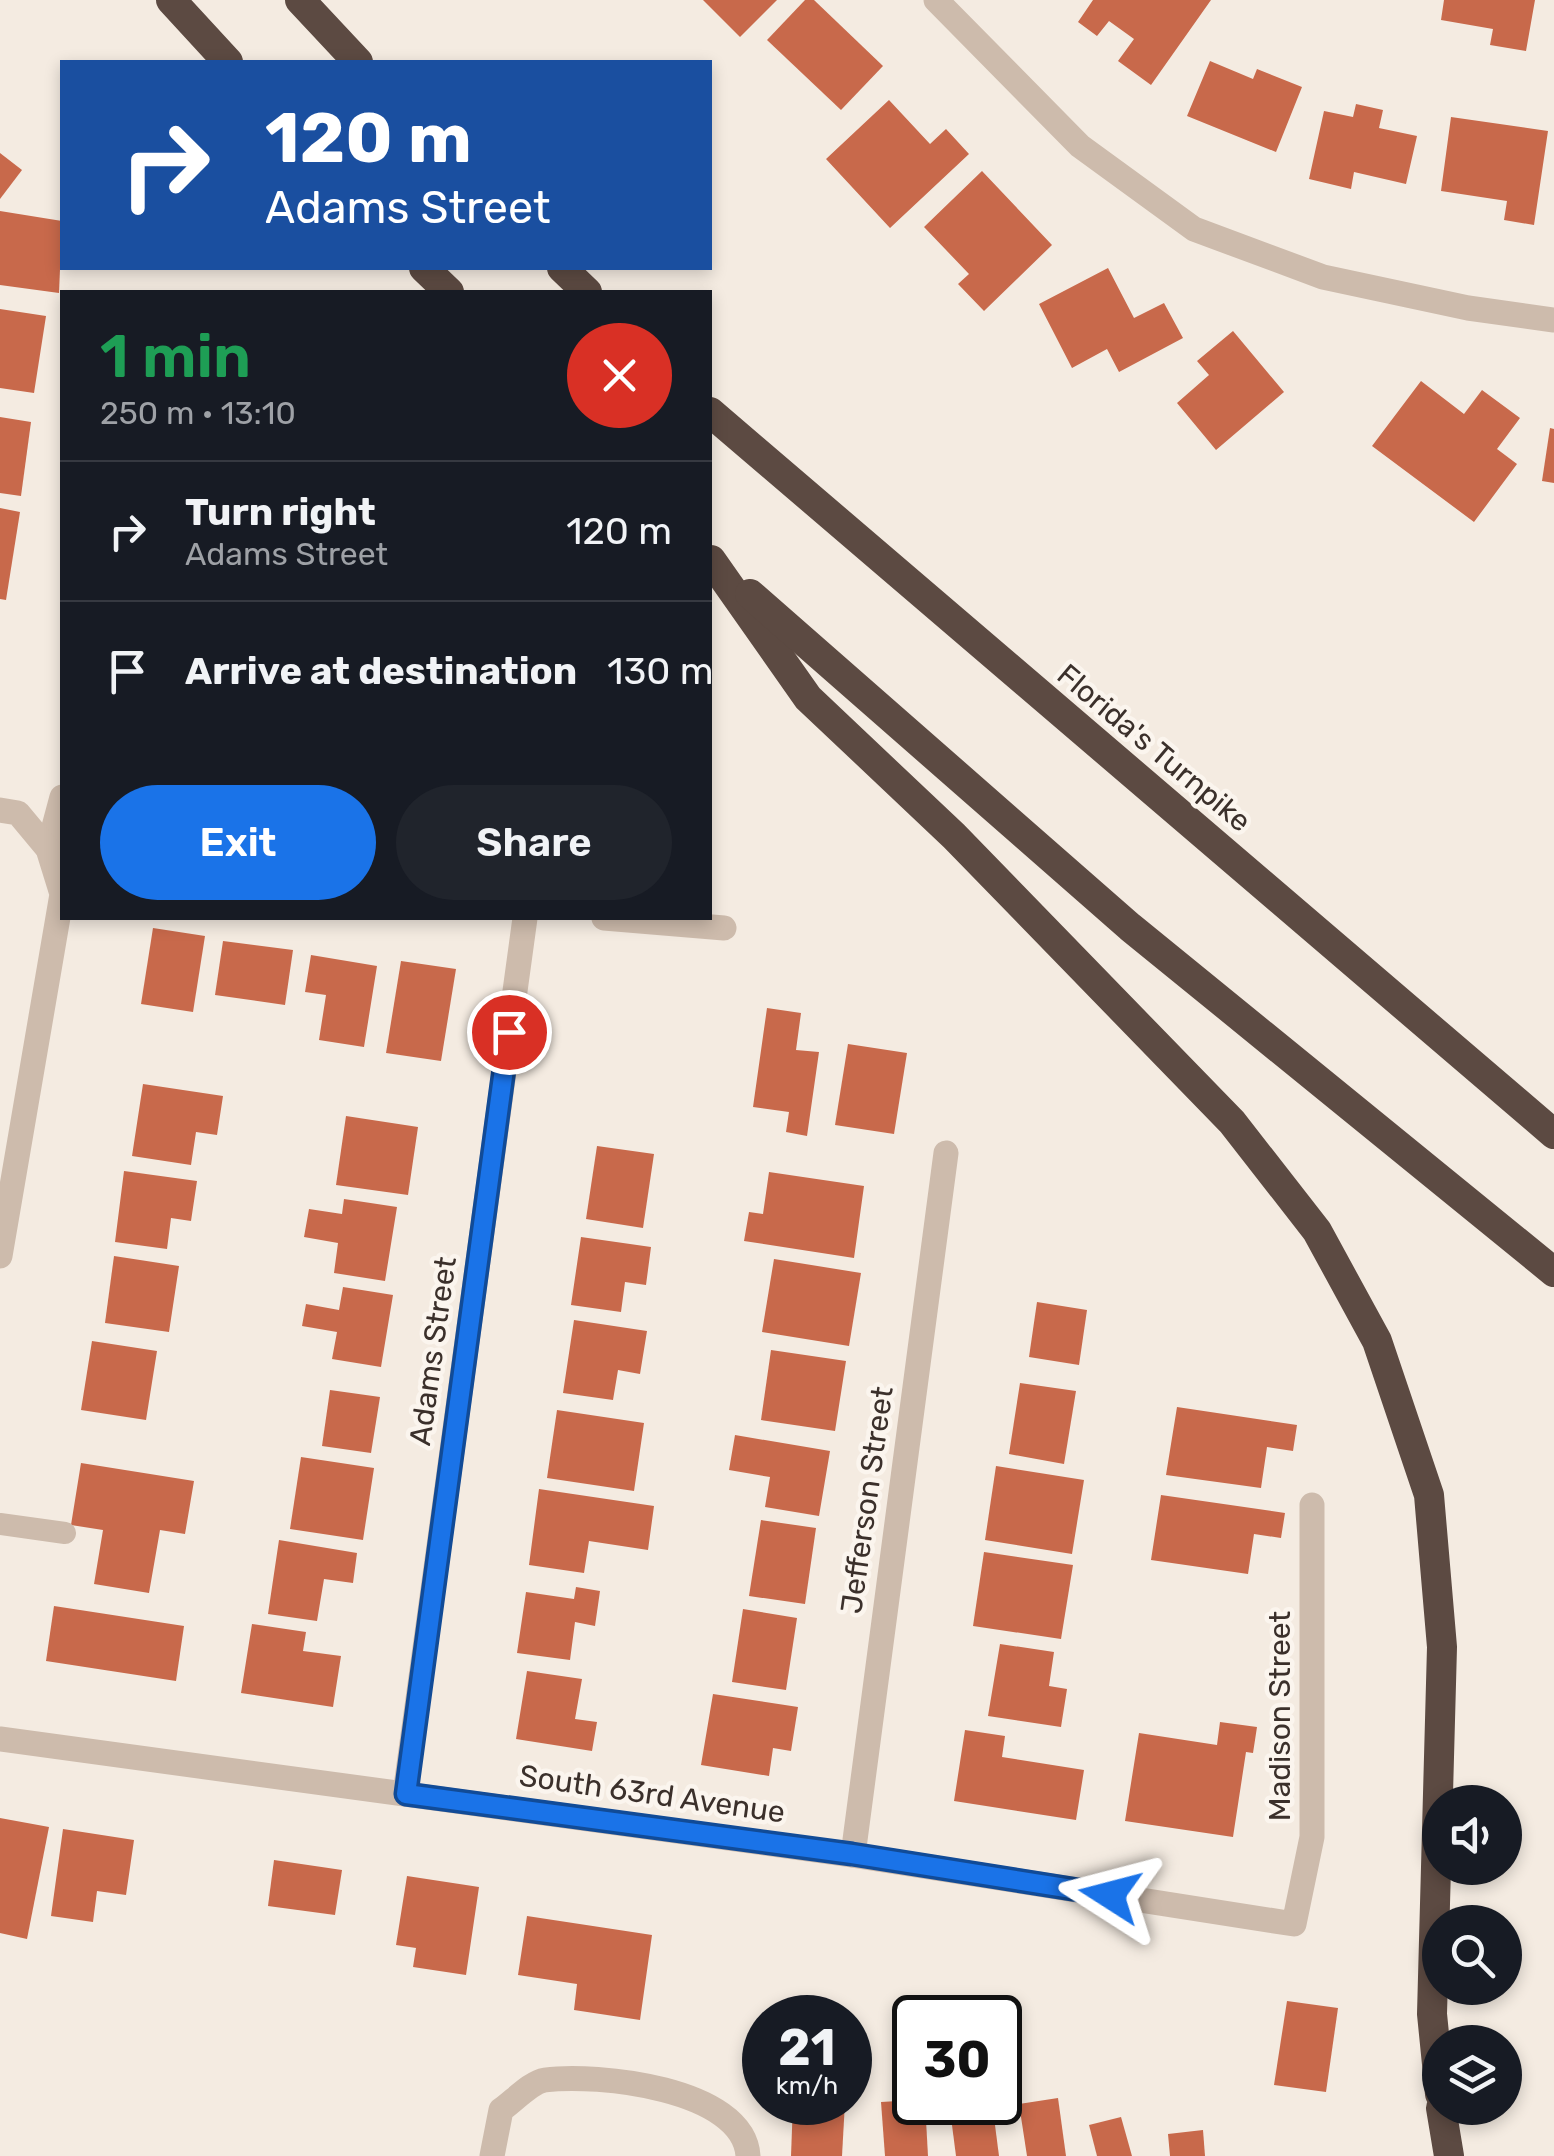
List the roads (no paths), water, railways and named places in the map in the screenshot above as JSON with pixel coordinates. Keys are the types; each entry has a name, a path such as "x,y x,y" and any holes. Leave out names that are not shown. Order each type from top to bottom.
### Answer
{"highway":[{"path":"171,0 226,60"},
{"path":"300,0 356,60"},
{"path":"426,270 447,290"},
{"path":"564,270 585,290"},
{"name":"Florida's Turnpike","path":"712,414 1554,1134"},
{"path":"712,562 1130,927 1554,1272"},
{"path":"712,563 808,698 954,836 1232,1122 1317,1231 1377,1341 1429,1495 1442,1647 1433,2025"},
{"path":"1444,2125 1449,2156"}],"street":[{"path":"936,0 1080,146 1194,229 1324,277 1468,308 1554,320"},
{"path":"0,810 18,813 55,848"},
{"path":"60,812 55,848 60,881"},
{"path":"0,1256 60,906"},
{"name":"Adams Street","path":"406,1794 525,920"},
{"path":"628,920 724,928"},
{"name":"Jefferson Street","path":"852,1854 946,1153"},
{"name":"Madison Street","path":"1294,1924 1312,1837 1312,1505"},
{"name":"South 63rd Avenue","path":"0,1739 852,1854 1294,1924"},
{"path":"492,2156 500,2110 542,2080 650,2085 702,2101 731,2124 747,2146 748,2156"}],"lane":[{"path":"0,1524 65,1533"}]}
